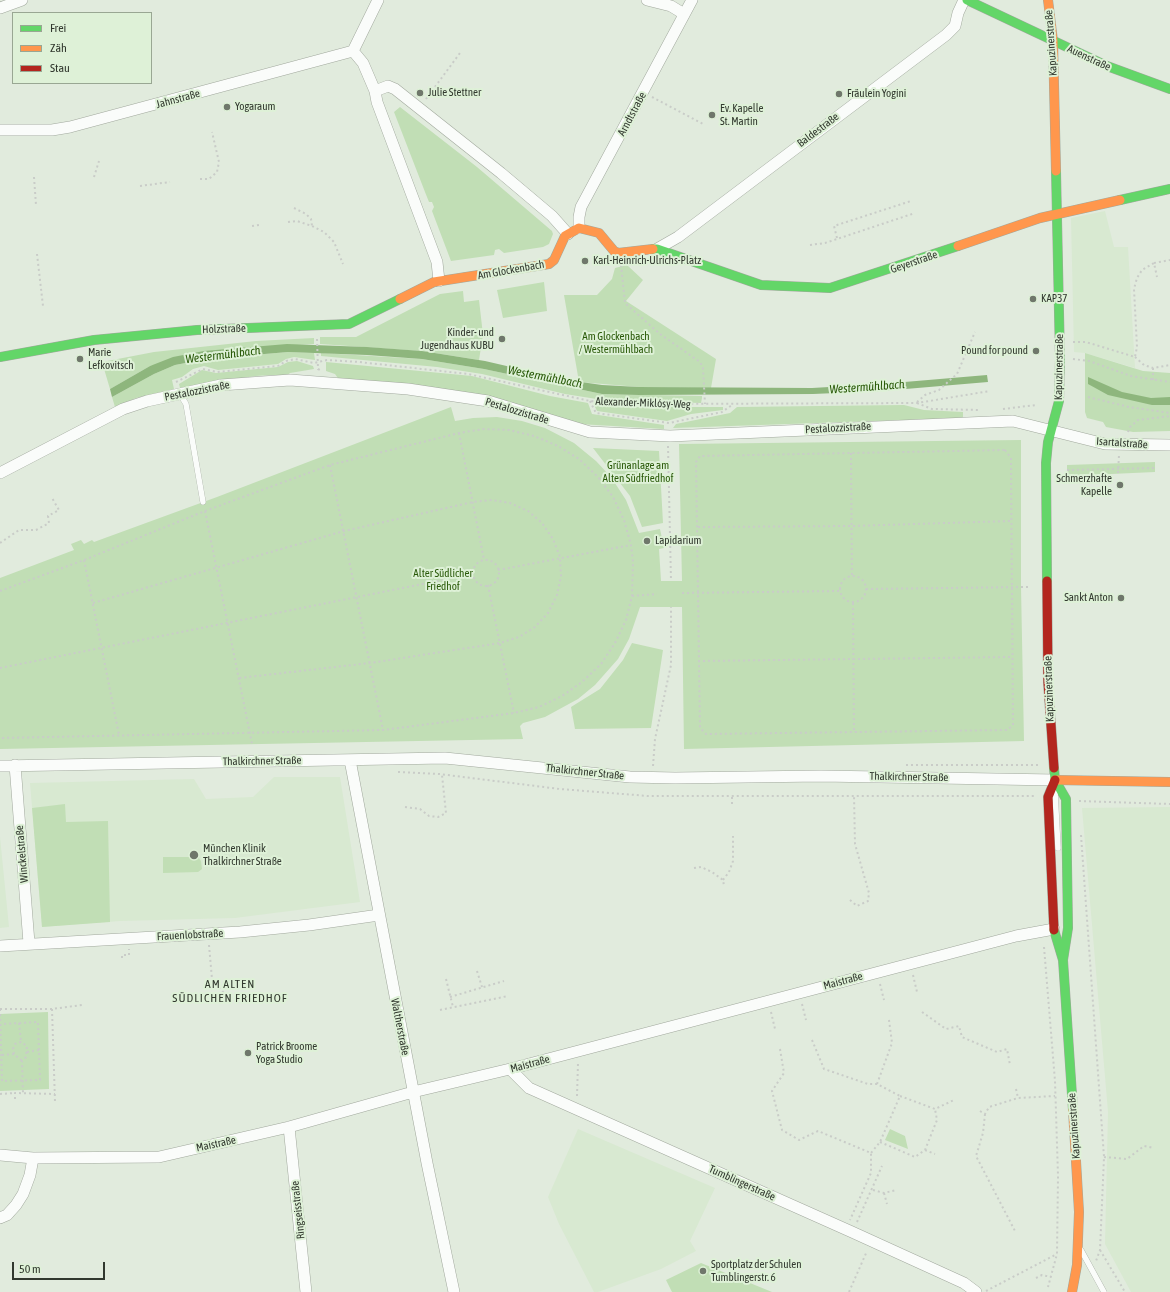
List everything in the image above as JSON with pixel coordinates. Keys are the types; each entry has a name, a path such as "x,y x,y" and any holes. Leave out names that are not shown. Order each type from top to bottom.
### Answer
{"main road":[{"name":"Auenstraße","path":"967,0 990,5 1053,41 1117,70 1170,89"},
{"name":"Kapuzinerstraße","path":"1048,0 1053,41 1060,342 1059,402 1046,455 1048,682 1055,780 1066,799 1068,928 1063,960"},
{"name":"Geyerstraße","path":"657,249 761,285 830,288 890,270 1040,218 1170,189"},
{"path":"568,234 579,228 588,229 599,233 614,251 620,253 657,249"},
{"name":"Am Glockenbach","path":"439,280 547,264 554,260 560,244 568,234"},
{"name":"Holzstraße","path":"0,357 94,340 175,332 350,324 423,286 439,280"},
{"name":"Kapuzinerstraße","path":"1055,780 1048,797 1058,929 1063,960 1080,1212 1078,1245 1072,1292"},
{"name":"Thalkirchner Straße","path":"1055,780 1170,782"}],"street":[{"path":"0,8 22,0"},
{"path":"378,0 353,51 363,63 375,91 377,102 437,262 439,280"},
{"path":"647,0 670,6 684,14"},
{"name":"Arndtstraße","path":"579,228 581,207 644,93 692,0"},
{"name":"Baldestraße","path":"657,249 678,237 946,35 955,26 958,13 964,0"},
{"name":"Jahnstraße","path":"0,130 52,130 70,127 353,51"},
{"path":"375,91 391,87 527,195 552,216 568,234"},
{"name":"Pestalozzistraße","path":"0,473 123,409 221,385 290,380 408,389 488,401 590,432 670,436 993,421 1024,422 1052,430"},
{"name":"Isartalstraße","path":"1052,430 1098,442 1122,445 1170,444"},
{"name":"Thalkirchner Straße","path":"0,766 445,758 652,778 689,779 821,776 1055,780"},
{"name":"Waltherstraße","path":"350,760 413,1092 454,1292"},
{"name":"Winckelstraße","path":"15,765 30,943"},
{"name":"Frauenlobstraße","path":"0,946 30,943 240,932 309,925 379,915"},
{"name":"Maistraße","path":"0,1155 33,1158 159,1157 289,1127 413,1092 510,1069 1016,936 1043,930 1058,929"},
{"name":"Tumblingerstraße","path":"510,1069 529,1088 872,1241 964,1283 976,1292"},
{"name":"Ringseisstraße","path":"289,1127 306,1292"},
{"path":"0,1218 7,1215 23,1194 30,1175 33,1158"}],"lane":[{"path":"180,394 186,404 203,502"},
{"path":"1055,780 1058,856"},
{"path":"1078,1245 1104,1292"}],"path":[{"path":"419,108 460,53"},
{"path":"644,93 706,125"},
{"path":"200,180 209,179 217,172 219,162 212,132"},
{"path":"94,177 99,161"},
{"path":"34,177 36,205"},
{"path":"140,186 170,182"},
{"path":"837,238 834,226 911,202"},
{"path":"294,208 306,214 310,219 312,226"},
{"path":"810,245 825,244 837,238 915,213"},
{"path":"288,222 297,221 324,232 334,242 343,264"},
{"path":"252,226 259,225"},
{"path":"620,253 625,304 660,334 700,362 703,368 705,404"},
{"path":"37,254 43,306"},
{"path":"1135,357 1138,347 1134,290 1137,278 1142,270 1154,263 1170,260"},
{"path":"1154,263 1157,277"},
{"path":"975,332 956,374 939,390 925,395 916,403 932,409 983,410"},
{"path":"317,342 318,362"},
{"path":"1060,342 1086,342 1135,357 1144,365 1153,368 1170,365"},
{"name":"Alexander-Miklósy-Weg","path":"180,394 175,382 203,369 217,372 278,366 286,361 295,359 314,363 327,360 359,362 468,374 590,401 648,404 733,405 916,403 990,391"},
{"path":"1060,359 1084,360 1131,376 1153,381 1170,382"},
{"path":"1153,368 1153,381"},
{"path":"1088,397 1129,407 1170,414"},
{"path":"590,401 596,413 669,423 722,412 733,405"},
{"path":"998,409 1036,405"},
{"path":"1118,473 1118,459 1130,427 1138,420 1170,414"},
{"path":"0,591 84,560 205,511 330,465 459,433 484,429 509,430 534,436 558,446 574,456 598,477 613,497 624,520 631,545 634,579 632,596 626,620 615,643 600,664 587,678 562,696 539,707 514,713 383,730 250,734 0,738"},
{"path":"459,433 484,560"},
{"path":"670,436 668,449 671,581"},
{"path":"1005,450 1011,458 1010,521 1013,725 1007,730 706,734 700,728 696,462 700,456 1005,450"},
{"path":"851,453 852,576"},
{"path":"330,465 383,730"},
{"path":"1067,470 1154,468"},
{"path":"0,543 19,530 36,530 48,524 48,516 58,510 52,498"},
{"path":"93,603 344,531 473,502 498,501 510,503 528,511 542,523 550,534 560,557 561,576 559,589 548,613 530,631 519,637 500,643 370,663 239,678"},
{"path":"203,502 252,744"},
{"path":"697,527 852,526 1010,521"},
{"path":"498,570 560,557 631,545"},
{"path":"84,560 118,735"},
{"path":"484,560 492,561 498,570 495,582 488,585 477,582 473,574 475,567 484,560"},
{"path":"0,668 473,574"},
{"path":"856,576 863,581 866,589 864,597 853,603 843,598 840,587 844,579 856,576"},
{"path":"488,585 514,713"},
{"path":"866,589 1028,586"},
{"path":"682,593 840,591"},
{"path":"632,596 657,594"},
{"path":"853,603 854,732"},
{"path":"652,778 655,739 671,665 671,607"},
{"path":"698,661 1012,657"},
{"path":"404,807 420,809 429,816 438,817 446,813 442,775"},
{"path":"850,900 857,906 868,901 869,893 855,844 854,794"},
{"path":"1034,796 1035,803"},
{"path":"732,797 732,807"},
{"path":"1079,808 1079,801 1100,799 1170,804"},
{"path":"1081,832 1104,1157 1100,1250 1093,1272"},
{"path":"724,886 723,880 729,872 733,861 733,836"},
{"path":"694,868 701,867 723,880"},
{"path":"1043,930 1055,1096 1058,1176 1057,1254 1048,1287"},
{"path":"209,944 212,979 229,999"},
{"path":"122,958 122,955 129,955 129,951"},
{"path":"910,964 917,992"},
{"path":"477,971 482,987"},
{"path":"878,972 884,1000"},
{"path":"446,978 453,1007"},
{"path":"450,997 504,981"},
{"path":"799,993 806,1020"},
{"path":"440,1010 508,996"},
{"path":"768,1001 775,1029"},
{"path":"1,1024 38,1022 40,1080 2,1081 0,1009 52,1008 82,1005"},
{"path":"52,1008 55,1102"},
{"path":"922,1012 946,1029 959,1026 962,1037 996,1052 1007,1050 1010,1064"},
{"path":"878,1084 892,1043 889,1020"},
{"path":"20,1023 21,1042 26,1046 27,1052 26,1057 22,1061 23,1093"},
{"path":"812,1040 824,1068 868,1084 878,1084 900,1096 935,1109 954,1100"},
{"path":"21,1042 15,1044 13,1049 14,1054 22,1061"},
{"path":"780,1049 784,1073 772,1091 782,1130 799,1140 818,1131 871,1153"},
{"path":"27,1052 39,1050"},
{"path":"577,1109 578,1051"},
{"path":"2,1055 14,1054"},
{"path":"1016,1089 1018,1098"},
{"path":"15,1093 15,1099"},
{"path":"0,1094 55,1094"},
{"path":"1016,1231 992,1190 976,1156 983,1133 985,1114 989,1107 1018,1098 1072,1095"},
{"path":"849,1231 870,1173 871,1153 880,1142 900,1096"},
{"path":"880,1142 915,1157 925,1150 937,1120 935,1109"},
{"path":"980,1111 985,1114"},
{"path":"1104,1157 1127,1159 1144,1146 1154,1148"},
{"path":"925,1150 935,1154"},
{"path":"849,1231 873,1190 882,1166"},
{"path":"873,1190 884,1193 896,1190"},
{"path":"884,1193 887,1204"},
{"path":"849,1292 872,1241"},
{"path":"1100,1250 1125,1292"},
{"path":"983,1292 1057,1254"},
{"path":"1036,1278 1042,1275 1051,1277"}],"shaded area":[{"path":"1105,211 1114,247 1128,247 1135,368 1085,353 1074,352 1071,218"},
{"name":"München Klinik Thalkirchner Straße","path":"274,777 340,777 360,902 235,918 120,921 42,927 30,783 194,779 206,799 253,797"},
{"path":"1170,807 1170,1292 1131,1292 1105,1244 1108,1112 1082,808"},
{"path":"0,837 9,927 0,928"},
{"path":"578,1129 715,1188 690,1241 696,1251 661,1269 598,1292 594,1292 559,1224 548,1197"}],"green space":[{"path":"400,107 477,167 552,231 553,234 549,244 543,247 504,253 499,249 495,250 494,255 451,261 432,211 434,207 432,202 429,202 394,112"},
{"name":"Am Glockenbach / Westermühlbach","path":"627,265 643,280 626,301 716,359 711,388 639,387 579,382 564,295 597,295 612,279 615,268"},
{"path":"544,282 547,311 503,318 497,290"},
{"path":"463,291 464,302 479,300 483,335 479,360 422,351 320,344 320,337 356,337 440,294"},
{"path":"314,338 314,344 244,348 150,366 110,389 102,362 154,352 256,341"},
{"path":"288,352 314,353 315,360 294,357 286,359 278,364 218,370 204,366 193,369 182,377 172,380 174,389 136,398 115,407 112,397 154,374 175,365 206,359"},
{"path":"321,353 422,359 484,369 602,394 702,396 702,398 701,403 603,400 565,394 482,374 437,367 321,356"},
{"path":"1085,353 1143,371 1170,373 1170,431 1133,432 1106,427 1103,422 1087,418 1085,412"},
{"path":"297,361 313,366 314,369 290,373 285,377 271,375 255,376 180,388 179,384 202,370 216,373 278,367 288,362"},
{"path":"326,362 472,376 550,396 588,403 592,414 664,425 664,429 579,424 516,408 340,381 335,374 326,371"},
{"path":"596,404 639,407 723,407 723,410 691,414 667,421 597,411 595,407"},
{"path":"904,405 924,410 963,412 963,418 673,428 676,424 730,413 737,407"},
{"name":"Alter Südlicher Friedhof","path":"451,407 455,421 473,418 497,417 522,421 545,428 574,443 596,461 611,477 626,500 639,533 660,529 664,548 659,549 661,581 682,581 679,444 1021,440 1021,587 1024,741 684,749 682,607 640,607 629,639 618,659 595,685 578,699 545,717 523,723 520,726 523,739 0,749 0,578 74,550 71,544 81,540 84,544 92,540 94,542 217,497"},
{"name":"Grünanlage am Alten Südfriedhof","path":"593,448 659,451 663,523 642,527 630,496"},
{"path":"1155,462 1155,472 1067,476 1067,465"},
{"path":"632,643 663,650 651,728 575,729 571,707 600,689 623,660"},
{"path":"65,804 66,822 108,821 110,922 42,927 32,808"},
{"path":"163,857 198,857 201,861 202,869 198,872 163,873"},
{"path":"48,1012 49,1089 0,1091 0,1014"},
{"path":"890,1129 905,1136 908,1149 885,1140"},
{"name":"Sportplatz der Schulen Tumblingerstr. 6","path":"701,1263 772,1292 672,1292 666,1280"}],"water":[{"name":"Westermühlbach","path":"287,344 422,351 485,361 567,380 602,385 639,387 812,388 987,375 988,382 882,391 813,394 602,394 484,369 422,359 288,352 206,359 175,365 154,374 112,397 110,389 150,366 173,357 204,351"},
{"path":"1088,377 1122,392 1151,398 1170,397 1170,405 1152,405 1108,395 1088,384"}],"traffic: fast":[{"path":"967,0 1107,66 1170,89"},
{"path":"1047,581 1046,463 1048,442 1059,401 1060,359 1056,171"},
{"path":"1120,200 1170,189"},
{"path":"653,249 657,249 761,285 830,288 958,246"},
{"path":"0,357 94,340 197,330 349,324 400,299"},
{"path":"1054,768 1055,780 1066,799 1068,928 1063,960"},
{"path":"1054,930 1063,960 1073,1110"}],"traffic: slow":[{"path":"1048,0 1053,41 1056,171"},
{"path":"958,246 1040,218 1120,200"},
{"path":"400,299 434,282 549,264 554,260 565,236 579,228 599,233 614,251 618,253 653,249"},
{"path":"1055,780 1170,782"},
{"path":"1072,1292 1077,1265 1079,1212 1073,1110"}],"traffic: jam":[{"path":"1047,581 1048,682 1054,768"},
{"path":"1054,930 1048,797 1055,780"}],"place":[{"name":"Julie Stettner","path":"420,93"},
{"name":"Fräulein Yogini","path":"839,94"},
{"name":"Yogaraum","path":"227,107"},
{"name":"Ev. Kapelle St. Martin","path":"712,115"},
{"name":"Karl-Heinrich-Ulrichs-Platz","path":"585,261"},
{"name":"KAP37","path":"1033,299"},
{"name":"Kinder- und Jugendhaus KUBU","path":"502,339"},
{"name":"Pound for pound","path":"1036,351"},
{"name":"Marie Lefkovitsch","path":"80,359"},
{"name":"Schmerzhafte Kapelle","path":"1120,485"},
{"name":"Lapidarium","path":"647,541"},
{"name":"Sankt Anton","path":"1121,598"},
{"name":"München Klinik Thalkirchner Straße","path":"194,855"},
{"name":"Patrick Broome Yoga Studio","path":"248,1053"},
{"name":"Sportplatz der Schulen Tumblingerstr. 6","path":"703,1271"}],"district":[{"name":"AM ALTEN SÜDLICHEN FRIEDHOF","path":"230,991"}]}
